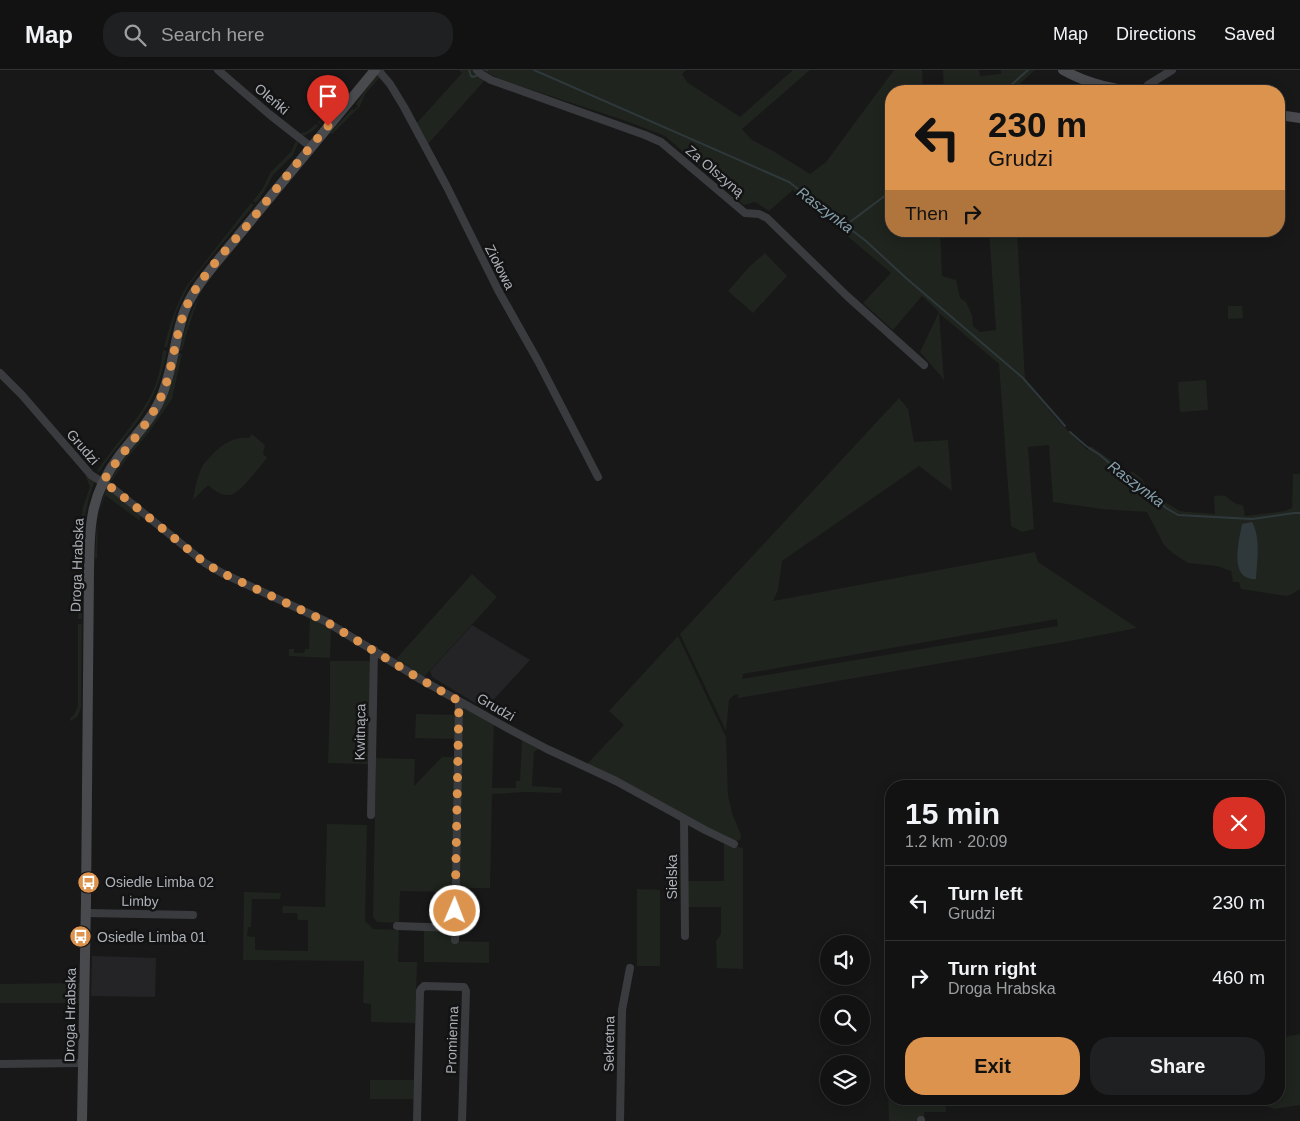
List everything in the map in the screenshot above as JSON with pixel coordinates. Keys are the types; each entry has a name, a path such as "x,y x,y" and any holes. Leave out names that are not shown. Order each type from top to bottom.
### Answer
{"street":[{"name":"Oleńki","path":"218,70 311,147"},
{"name":"Droga Hrabska","path":"82,1121 90,530 94,509 103,482 152,414 160,399 168,378 182,321 193,293 311,147 377,70"},
{"name":"Ziołowa","path":"377,70 390,84 404,107 447,187 498,290 538,361 598,477"},
{"name":"Za Olszyną","path":"477,70 491,80 661,142 745,213 759,214 768,218 847,296 924,365"},
{"path":"1063,70 1091,83 1100,85"},
{"path":"1148,85 1172,70"},
{"path":"1285,116 1300,118"},
{"name":"Grudzi","path":"0,373 22,395 89,473 115,490 205,563 222,573 325,621 420,679 509,729 616,781 734,844"},
{"name":"Kwitnąca","path":"371,815 374,650"},
{"path":"455,940 459,701"},
{"name":"Sielska","path":"684,819 685,936"},
{"name":"Limby","path":"86,912 193,915"},
{"path":"398,926 455,928"},
{"name":"Sekretna","path":"620,1121 622,1010 630,968"},
{"name":"Promienna","path":"417,1121 420,991 424,986 464,987 466,991 462,1121"},
{"path":"0,1064 83,1063"}],"shaded area":[{"path":"459,70 475,70 484,81 428,144 416,124 462,73"},
{"path":"483,70 686,70 682,74 687,82 740,117 793,70 810,70 742,129 752,140 810,174 826,162 894,70 922,70 923,85 885,85 885,237 940,237 942,276 956,280 960,298 966,302 972,315 973,326 980,332 996,330 989,237 1017,237 1025,381 1057,420 1087,450 1091,446 1130,477 1132,471 1142,479 1150,492 1180,511 1215,514 1214,496 1223,496 1236,504 1242,505 1245,516 1285,511 1292,508 1293,474 1300,474 1300,589 1286,596 1241,589 1239,582 1233,582 1231,571 1217,566 1188,563 1164,545 1147,512 1102,509 1053,502 1049,445 1028,447 1034,529 1022,532 1011,526 999,364 939,313 944,381 920,352 939,312 922,296 893,330 863,303 891,273 793,190 769,211 755,202 744,205 665,136 500,79"},
{"path":"943,70 979,70 980,76 1001,74 1001,70 1035,70 1019,85 944,85"},
{"path":"377,76 380,77 365,94 360,106 332,134 330,133 352,109 354,110 358,106 356,104"},
{"path":"347,88 349,90 337,104 333,104"},
{"path":"333,104 335,106 323,121 321,119 319,121 320,124 318,122 316,124 318,126 313,131 304,136 300,133 306,132 314,126"},
{"path":"296,141 298,143 293,155 273,175 256,203 253,201 263,188 270,173 291,152"},
{"path":"251,203 254,205 188,287 176,313 167,347 164,347 176,307 187,285"},
{"path":"765,253 787,276 753,313 728,291 750,266"},
{"path":"199,297 182,351 180,350 186,327"},
{"path":"1228,306 1242,306 1243,318 1228,319"},
{"path":"163,350 167,351 163,368 148,406 99,472 97,471 148,401 157,381"},
{"path":"179,353 182,354 172,399 111,482 122,462 150,427 162,408 170,388"},
{"path":"1206,380 1208,410 1180,412 1178,382"},
{"path":"899,398 908,409 914,442 948,440 952,491 919,466 782,561 778,590 773,601 1035,552 1038,562 1137,628 738,698 738,694 734,695 729,700 726,731 680,634","holes":["1057,619 1058,626 742,679 743,674"]},
{"path":"252,434 265,445 263,454 267,458 250,479 239,490 230,495 224,495 208,485 193,500 196,484 203,465 219,448 228,442 238,438 249,438"},
{"path":"85,475 95,481 85,514 81,566 82,619 78,619 81,520 90,487"},
{"path":"106,490 110,490 140,515 140,521 105,495 99,515"},
{"path":"98,521 97,559 95,558"},
{"path":"1252,522 1257,535 1256,579 1242,574 1238,562 1238,545 1242,524"},
{"path":"472,574 497,597 424,677 396,659"},
{"path":"310,616 331,627 330,658 289,656 289,649 294,649 294,653 304,653 305,649 309,649"},
{"path":"78,624 82,624 81,708 77,717 70,721 78,706"},
{"path":"472,625 530,660 485,709 432,677 430,671"},
{"path":"678,636 726,737 728,795 732,813 741,835 740,840 733,842 587,764 624,725 609,711"},
{"path":"330,661 371,661 369,764 328,763"},
{"path":"463,707 494,724 492,788 516,788 516,781 520,781 522,740 538,749 534,752 532,786 562,788 561,793 526,792 492,794 490,888 459,888 461,708"},
{"path":"416,714 456,715 455,739 415,738"},
{"path":"442,757 455,757 452,892 400,891 399,923 377,922 373,917 376,758 415,759 414,786"},
{"path":"327,824 367,825 365,921 373,929 399,930 398,962 417,962 415,1023 371,1022 371,1004 363,1003 364,961 243,960 244,892 281,893 280,899 252,899 251,927 248,927 247,936 255,937 255,950 308,951 308,920 298,920 297,913 282,913 283,906 325,907"},
{"path":"724,842 743,848 743,969 717,968 716,941 721,934 721,907 687,907 687,881 724,881"},
{"path":"637,889 660,890 660,966 637,966"},
{"path":"424,930 447,931 451,936 451,941 489,942 489,963 424,962"},
{"path":"92,956 156,958 155,997 91,996"},
{"path":"81,983 80,1003 0,1003 0,984"},
{"path":"1300,1034 1300,1105 1274,1109 1264,1105 1285,1105 1285,1037"},
{"path":"370,1080 414,1080 414,1099 370,1099"},
{"path":"889,1105 945,1105 946,1112 924,1112 924,1120 889,1121"}],"waterway":[{"name":"Raszynka","path":"469,70 471,76 478,75"},
{"name":"Raszynka","path":"534,70 789,182 866,241 906,278 1023,378 1065,426"},
{"path":"1011,85 1028,70"},
{"path":"846,225 885,195"},
{"name":"Raszynka","path":"1070,432 1146,495 1178,515 1252,519 1300,513"}],"place":[{"name":"Osiedle Limba 02","path":"89,882"},
{"name":"Osiedle Limba 01","path":"81,937"}],"route":[{"path":"328,126 193,293 179,330 168,378 160,399 152,414 111,468 103,482 205,563 222,573 325,621 459,701 455,911"}]}
